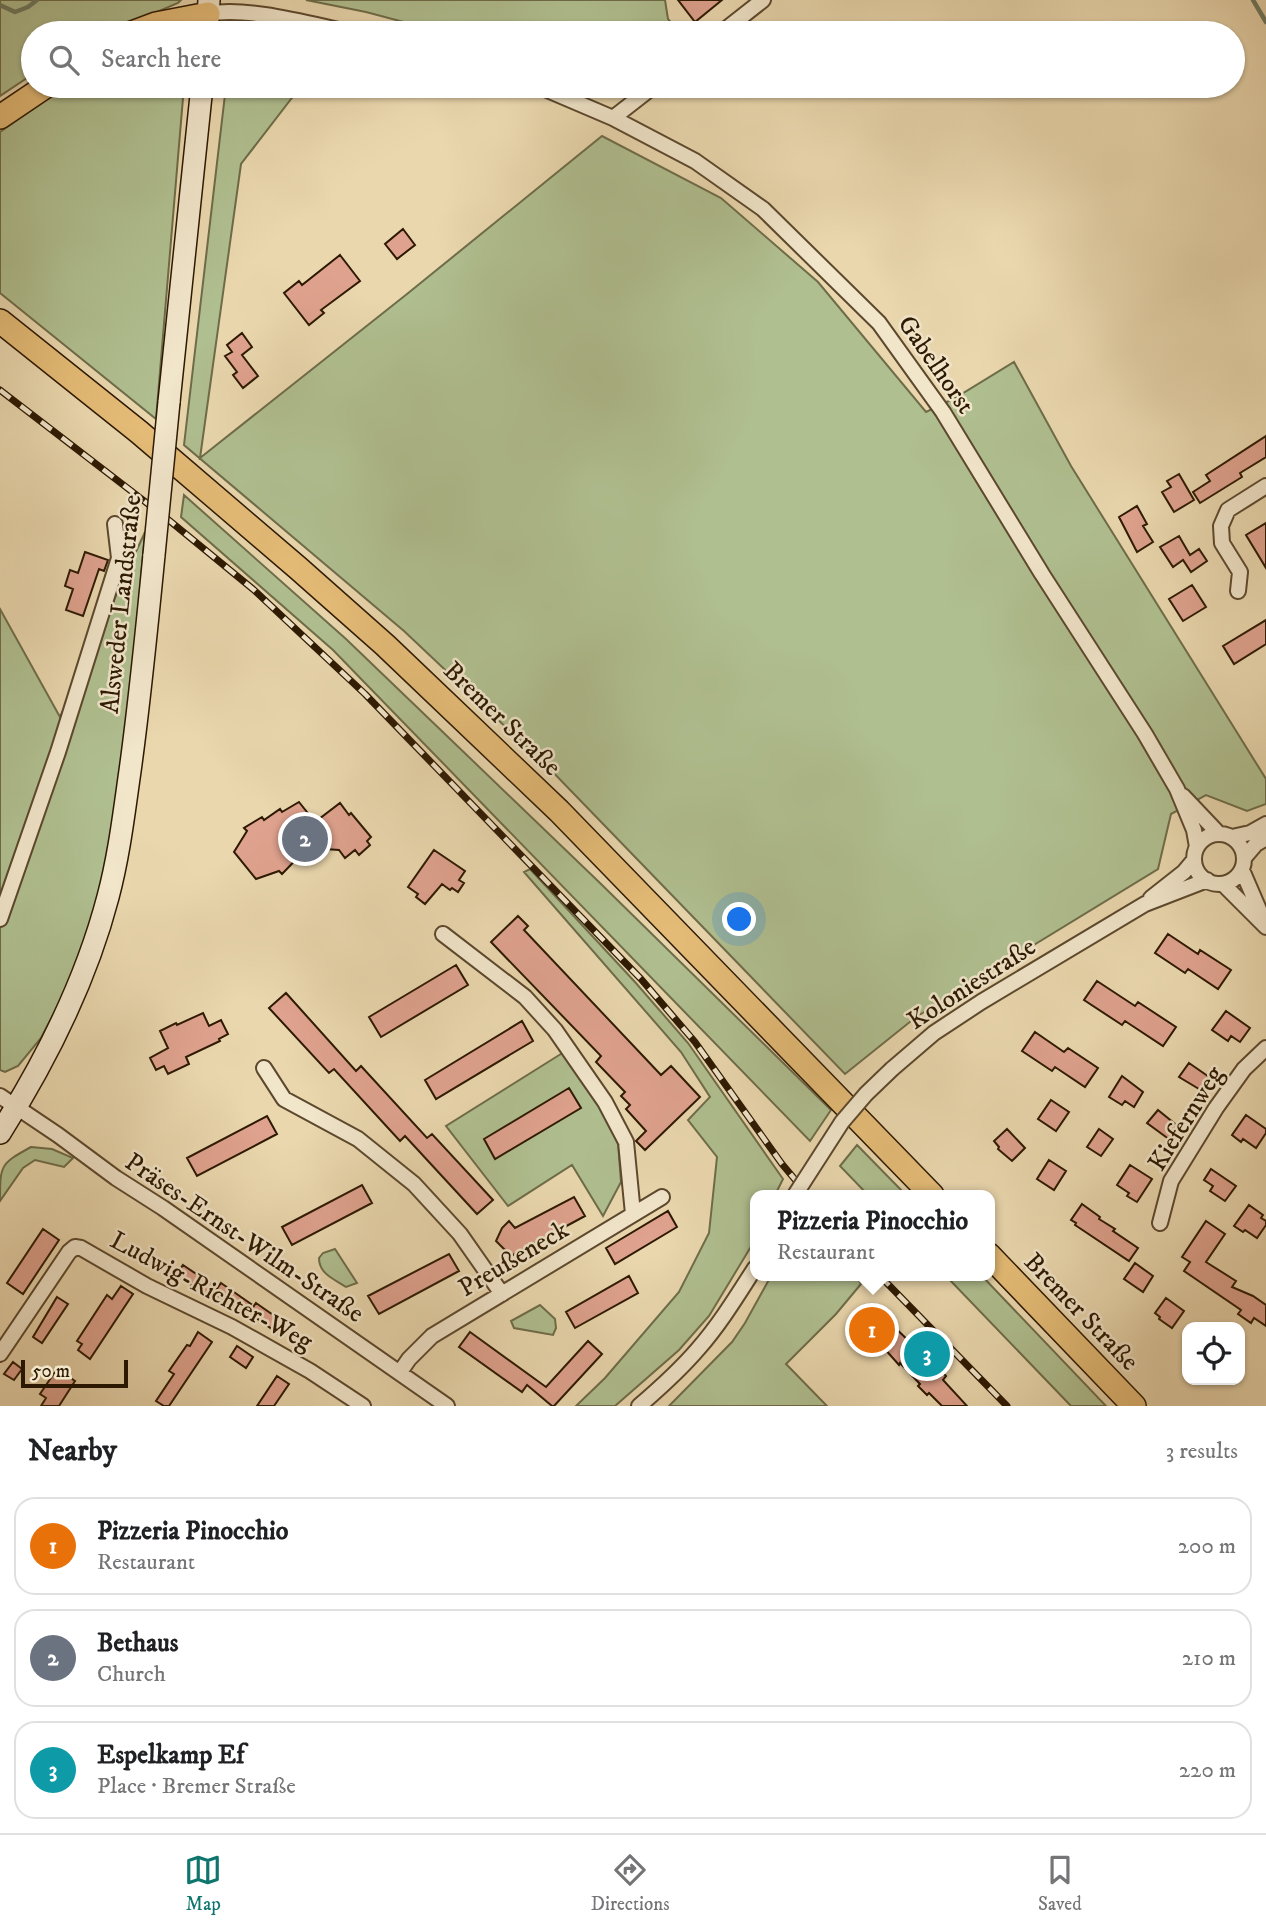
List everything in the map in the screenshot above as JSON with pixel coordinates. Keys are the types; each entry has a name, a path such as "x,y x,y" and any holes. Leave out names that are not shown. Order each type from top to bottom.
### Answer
{"main road":[{"path":"176,21 208,16"},
{"path":"0,107 21,93"},
{"path":"0,117 28,98"},
{"name":"Alsweder Landstraße","path":"0,1133 8,1102 37,1072 79,986 108,897 122,827 139,707 201,98"},
{"name":"Bremer Straße","path":"0,320 139,432 395,654 559,811 927,1190"},
{"name":"Bremer Straße","path":"995,1261 1134,1406"}],"street":[{"path":"736,21 763,0"},
{"path":"208,16 224,11 293,21"},
{"name":"Gabelhorst","path":"566,98 613,118 695,161 763,209 879,323 943,412 1049,585 1145,734 1177,789 1194,830 1196,853"},
{"path":"613,118 639,98"},
{"path":"1238,591 1240,572 1222,543 1221,526 1228,510 1266,486"},
{"path":"0,919 58,752 119,558 115,524"},
{"name":"Gabelhorst","path":"1177,789 1225,835"},
{"path":"1266,824 1250,833 1210,835 1203,839 1196,853 1198,871 1207,880 1223,884 1266,926"},
{"path":"1225,835 1239,843 1243,864 1266,926"},
{"path":"1223,884 1236,878 1256,844 1266,838"},
{"name":"Koloniestraße","path":"798,1190 842,1122 866,1094 934,1032 1145,904 1184,872 1196,853"},
{"name":"Koloniestraße","path":"1145,904 1207,880"},
{"path":"443,934 525,997 555,1030 605,1102 626,1142 633,1214"},
{"name":"Kiefernweg","path":"1160,1223 1171,1181 1216,1108 1244,1069 1266,1048"},
{"path":"264,1068 284,1099 358,1139 414,1184 460,1234 502,1294"},
{"name":"Präses-Ernst-Wilm-Straße","path":"8,1102 447,1406"},
{"name":"Preußeneck","path":"400,1372 432,1336 663,1197"},
{"name":"Ludwig-Richter-Weg","path":"0,1353 75,1247 232,1327 310,1371 363,1406"},
{"path":"639,1406 700,1347 750,1276"}],"green space":[{"path":"0,0 181,0 136,21 21,21 21,82 0,96"},
{"path":"306,0 665,0 670,21 400,21"},
{"path":"49,98 183,98 156,419 0,293 0,132"},
{"path":"225,98 292,98 241,164 200,458 602,136 721,198 818,282 926,412 955,398 1014,362 1071,466 1266,779 1266,804 1247,811 1206,795 1171,814 1158,869 916,1017 845,1074 546,765 404,631 184,445"},
{"path":"184,495 346,639 831,1110 810,1141 333,650 181,517"},
{"path":"145,532 119,825 103,901 73,977 41,1038 18,1066 5,1072 0,1070 0,609 60,717"},
{"path":"530,869 688,1043 783,1179 778,1190 750,1190 750,1248 709,1316 679,1350 615,1406 576,1406 605,1378 679,1292 709,1233 717,1157 688,1120 710,1097 681,1052 524,872"},
{"path":"564,1052 600,1107 618,1142 621,1182 603,1216 572,1165 508,1206 446,1126"},
{"path":"857,1145 901,1190 863,1190 840,1166"},
{"path":"31,1147 52,1149 73,1158 64,1167 35,1160 23,1168 0,1201 0,1180 4,1167"},
{"path":"335,1249 357,1283 346,1287 328,1276 322,1268 319,1258 323,1253"},
{"path":"768,1281 860,1281 861,1284 836,1314 786,1364 827,1406 669,1406 732,1342"},
{"path":"951,1281 987,1281 1106,1406 1071,1406"},
{"path":"540,1305 555,1319 556,1328 553,1335 514,1328 511,1321"}],"building":[{"path":"678,0 722,0 696,21"},
{"path":"403,229 415,245 397,259 385,244"},
{"path":"340,255 360,281 321,310 324,313 309,325 284,293 299,281 302,285"},
{"path":"242,333 252,347 242,355 258,376 243,388 233,375 237,372 225,356 232,352 227,345"},
{"path":"1266,436 1266,457 1240,473 1242,477 1200,503 1193,492 1210,481 1206,475"},
{"path":"1179,474 1194,500 1174,512 1162,492 1171,487 1167,481"},
{"path":"1137,506 1147,524 1143,526 1153,542 1137,552 1119,517"},
{"path":"1266,523 1266,568 1246,535"},
{"path":"1179,536 1190,555 1199,549 1207,561 1191,572 1183,560 1173,567 1160,547"},
{"path":"85,552 108,560 104,571 99,569 83,616 66,610 73,589 65,586 70,570 78,573"},
{"path":"1192,585 1206,607 1183,621 1169,599"},
{"path":"1266,620 1266,644 1234,664 1223,646"},
{"path":"299,802 315,822 340,803 371,837 367,841 370,845 359,855 355,850 345,858 339,850 325,849 317,855 309,846 282,874 279,871 256,879 234,852 247,831 244,828 262,817 264,820 280,809 282,812"},
{"path":"434,850 465,871 459,880 464,883 458,892 442,884 425,904 416,897 418,894 408,887"},
{"path":"518,916 528,926 524,930 661,1075 671,1066 700,1097 645,1150 636,1141 646,1131 626,1109 630,1105 621,1096 625,1092 596,1062 601,1056 491,942"},
{"path":"1168,934 1198,954 1200,950 1231,970 1218,989 1188,969 1185,973 1155,953"},
{"path":"456,965 468,985 381,1037 369,1017"},
{"path":"1097,981 1135,1006 1138,1002 1176,1027 1163,1046 1125,1021 1122,1025 1084,1000"},
{"path":"286,993 356,1071 361,1066 427,1138 432,1134 493,1200 477,1214 405,1136 400,1141 334,1069 329,1073 269,1008"},
{"path":"1226,1011 1250,1028 1240,1042 1231,1036 1228,1041 1212,1030"},
{"path":"203,1013 209,1026 221,1020 228,1034 219,1039 220,1041 186,1057 189,1064 168,1074 164,1066 156,1070 150,1058 168,1048 160,1031"},
{"path":"522,1021 533,1041 436,1099 425,1080"},
{"path":"1035,1032 1064,1052 1068,1048 1098,1068 1085,1087 1055,1067 1052,1071 1022,1051"},
{"path":"1189,1063 1212,1079 1204,1092 1179,1077"},
{"path":"1122,1076 1143,1092 1134,1107 1125,1101 1122,1105 1109,1097"},
{"path":"569,1088 581,1108 495,1159 484,1139"},
{"path":"1051,1100 1069,1112 1056,1131 1038,1119"},
{"path":"1158,1110 1180,1128 1170,1140 1147,1123"},
{"path":"1246,1115 1266,1129 1256,1148 1232,1135"},
{"path":"267,1116 277,1134 197,1176 187,1158"},
{"path":"1007,1129 1025,1148 1012,1161 998,1149 994,1141"},
{"path":"1099,1129 1113,1139 1101,1156 1087,1147"},
{"path":"1049,1160 1066,1171 1054,1190 1037,1179"},
{"path":"1130,1165 1152,1179 1137,1202 1117,1185"},
{"path":"1211,1169 1236,1186 1225,1201 1210,1191 1213,1186 1204,1180"},
{"path":"362,1185 372,1203 292,1245 282,1227"},
{"path":"574,1197 585,1216 511,1256 496,1241 509,1221 515,1228"},
{"path":"1082,1204 1138,1248 1129,1261 1075,1225 1071,1220"},
{"path":"1249,1205 1263,1215 1261,1218 1266,1221 1257,1238 1234,1226"},
{"path":"668,1211 677,1227 615,1264 606,1248"},
{"path":"1206,1221 1225,1234 1206,1262 1236,1281 1232,1287 1266,1305 1266,1326 1254,1318 1251,1323 1238,1314 1241,1310 1184,1271 1190,1262 1182,1257"},
{"path":"43,1229 59,1240 23,1294 7,1283"},
{"path":"449,1254 459,1271 379,1314 368,1296"},
{"path":"1135,1263 1153,1276 1143,1292 1124,1279"},
{"path":"183,1265 214,1286 207,1296 176,1275"},
{"path":"629,1276 638,1293 575,1328 566,1312"},
{"path":"221,1283 251,1304 244,1314 214,1293"},
{"path":"121,1286 133,1294 90,1359 78,1350 82,1344 77,1341 107,1295 112,1299"},
{"path":"57,1297 68,1304 42,1343 33,1337"},
{"path":"1166,1298 1184,1311 1172,1328 1155,1313"},
{"path":"256,1303 286,1324 279,1334 249,1313"},
{"path":"881,1314 919,1351 928,1345 935,1352 932,1357 946,1376 943,1380 967,1406 942,1406 918,1386 920,1384 867,1329"},
{"path":"198,1332 212,1342 169,1406 164,1406 156,1401 174,1374 169,1371"},
{"path":"470,1332 546,1387 588,1341 602,1354 552,1406 527,1385 522,1392 459,1347"},
{"path":"237,1346 253,1357 246,1368 230,1357"},
{"path":"13,1362 22,1369 14,1380 4,1374"},
{"path":"57,1369 75,1381 59,1406 41,1406 46,1398 40,1394"},
{"path":"277,1376 289,1384 274,1406 257,1406"}],"waterway":[{"path":"0,5 15,12 37,0"},
{"path":"1253,0 1266,22"}],"railway":[{"path":"0,390 165,517 254,590 365,694 641,979 695,1042 782,1164 804,1190"},
{"path":"885,1281 1007,1406"}],"place":[{"name":"Bethaus","path":"305,839"},
{"name":"Pizzeria Pinocchio","path":"872,1330"},
{"name":"Espelkamp Ef","path":"927,1354"}]}
